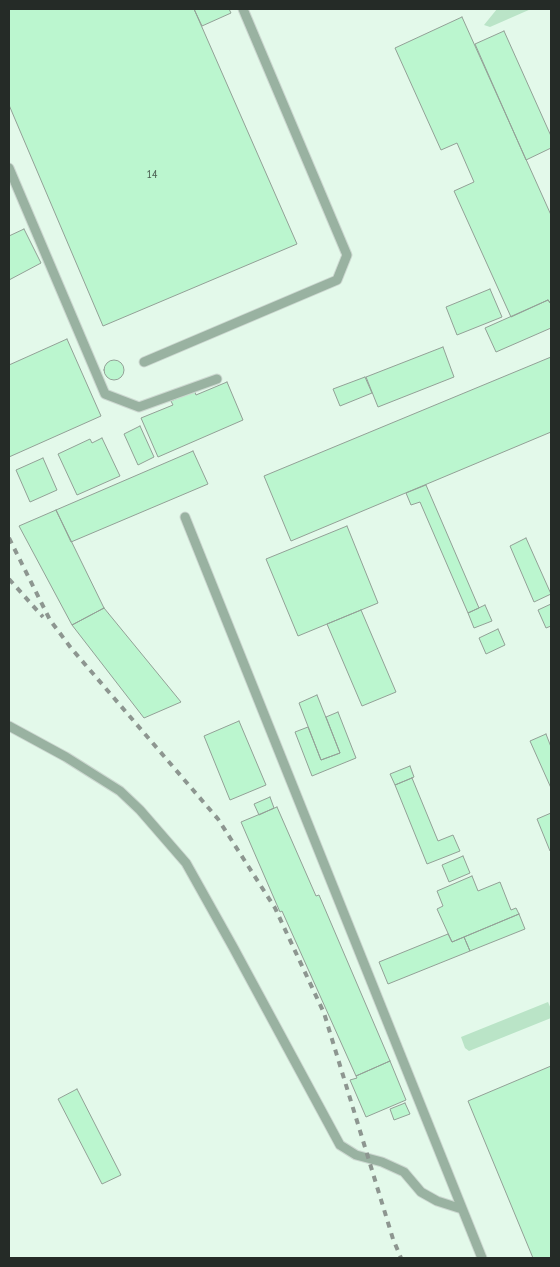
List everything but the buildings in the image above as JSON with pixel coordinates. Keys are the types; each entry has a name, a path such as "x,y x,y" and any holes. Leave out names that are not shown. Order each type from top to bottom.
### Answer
{"lane":[{"path":"144,362 337,280 347,255 242,9"},
{"path":"9,168 13,188 105,394 139,407 217,379"},
{"path":"185,517 482,1258"},
{"path":"9,726 66,757 120,791 140,810 186,863 340,1145 356,1155 382,1162 404,1172 422,1192 437,1202 462,1209"}],"shaded area":[{"path":"9,9 551,9 551,1258 9,1258"}],"green space":[{"path":"497,9 531,9 490,27 484,25"},
{"path":"548,1002 551,1009 551,1018 469,1051 465,1048 461,1037"}],"railway":[{"path":"9,538 50,620 71,648 218,819 275,908 324,1013 393,1239 401,1258"},
{"path":"9,579 43,617"}]}
